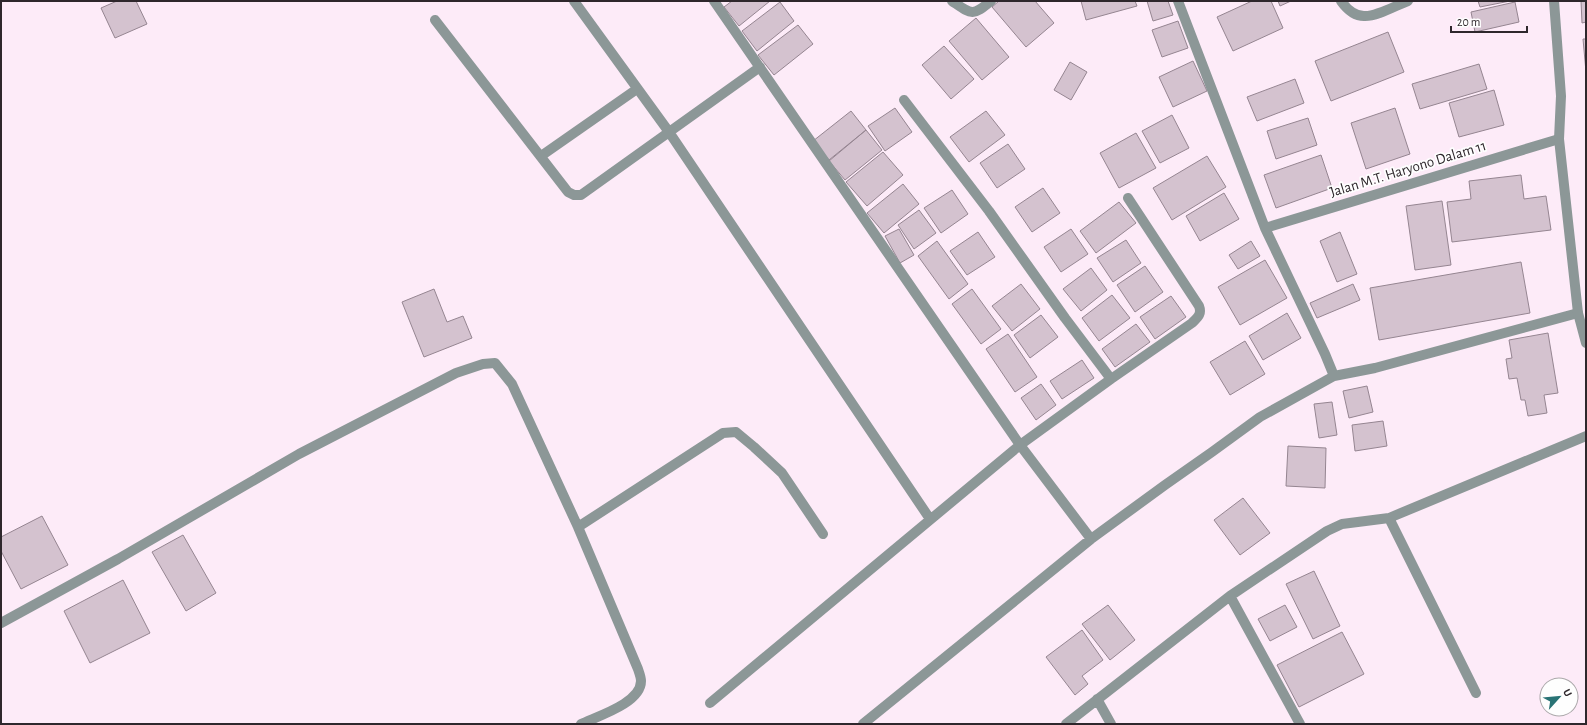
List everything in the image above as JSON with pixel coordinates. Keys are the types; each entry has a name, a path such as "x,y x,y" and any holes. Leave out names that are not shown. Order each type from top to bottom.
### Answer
{"street":[{"path":"574,1 669,132 930,519"},
{"path":"714,1 1020,445 1091,539"},
{"path":"952,1 968,12 976,12 981,10 991,1"},
{"path":"1178,1 1265,228 1334,376"},
{"path":"1341,1 1353,14 1364,16 1374,14 1408,1"},
{"path":"1554,1 1561,96 1559,139 1578,313 1586,343"},
{"path":"435,20 568,192 574,195 581,195 760,67"},
{"path":"540,156 638,89"},
{"path":"904,100 989,211 1064,318 1111,379"},
{"name":"Jalan M.T. Haryono Dalam 11","path":"1265,228 1559,139"},
{"path":"710,703 1020,445 1199,317 1199,306 1128,198"},
{"path":"863,724 1091,539 1260,417 1334,376 1375,368 1578,313"},
{"path":"1,623 118,560 299,454 456,373 483,364 495,363 512,384 578,527 642,681 638,693 630,701 582,724"},
{"path":"578,527 723,433 736,432 782,473 823,534"},
{"path":"1066,724 1230,596 1327,531 1342,524 1389,518 1586,436"},
{"path":"1389,518 1476,693"},
{"path":"1230,596 1300,724"},
{"path":"1098,699 1111,724"}],"building":[{"path":"117,1 136,1 147,24 115,38 101,8"},
{"path":"732,1 770,1 739,26 724,7"},
{"path":"999,1 1035,1 1054,23 1026,47 992,7"},
{"path":"1081,1 1135,1 1137,6 1086,20"},
{"path":"1147,1 1168,1 1173,15 1153,21"},
{"path":"1252,1 1271,1 1283,28 1233,51 1217,17"},
{"path":"1278,1 1291,1 1280,6"},
{"path":"1478,1 1510,1 1480,7"},
{"path":"1581,1 1586,1 1586,22 1582,23"},
{"path":"780,2 794,21 757,51 742,31"},
{"path":"1515,2 1519,22 1475,32 1471,12"},
{"path":"976,18 1009,57 982,80 949,41"},
{"path":"1178,21 1188,48 1162,57 1152,30"},
{"path":"798,25 813,44 774,75 758,55"},
{"path":"1388,32 1404,72 1331,101 1315,61"},
{"path":"1583,39 1586,39 1586,72"},
{"path":"944,46 974,79 951,99 922,65"},
{"path":"1193,61 1207,91 1173,107 1159,77"},
{"path":"1070,62 1087,72 1071,100 1054,90"},
{"path":"1479,64 1487,89 1420,109 1412,84"},
{"path":"1295,79 1304,103 1257,121 1247,97"},
{"path":"1494,90 1504,125 1459,137 1449,103"},
{"path":"895,108 912,132 885,151 868,126"},
{"path":"1395,108 1410,154 1366,169 1351,123"},
{"path":"851,111 866,130 829,160 813,141"},
{"path":"986,111 1005,135 969,162 950,137"},
{"path":"1172,115 1189,148 1160,163 1142,131"},
{"path":"1308,118 1317,145 1276,159 1267,131"},
{"path":"866,130 882,150 845,180 829,161"},
{"path":"1136,133 1156,168 1119,188 1100,153"},
{"path":"1008,144 1025,169 997,188 980,163"},
{"path":"883,152 903,175 867,206 846,182"},
{"path":"1321,155 1332,188 1276,208 1264,175"},
{"path":"1207,156 1226,187 1172,220 1153,188"},
{"path":"1521,175 1524,199 1546,196 1551,230 1452,242 1447,202 1471,199 1469,181"},
{"path":"903,184 919,204 884,233 867,213"},
{"path":"1043,188 1060,213 1032,232 1015,207"},
{"path":"952,190 968,214 941,233 924,208"},
{"path":"1224,193 1239,219 1200,241 1186,216"},
{"path":"1442,201 1451,265 1415,270 1406,206"},
{"path":"1119,202 1136,223 1096,253 1080,231"},
{"path":"919,210 936,233 914,249 898,225"},
{"path":"899,229 914,255 900,263 885,236"},
{"path":"1071,229 1088,254 1061,272 1044,247"},
{"path":"978,232 995,257 967,275 950,251"},
{"path":"1340,232 1357,274 1337,282 1320,241"},
{"path":"1126,240 1141,263 1113,282 1097,258"},
{"path":"937,241 968,284 949,299 918,256"},
{"path":"1251,241 1260,256 1238,269 1229,255"},
{"path":"1265,260 1287,298 1240,325 1218,287"},
{"path":"1521,262 1530,313 1379,340 1370,288"},
{"path":"1145,266 1163,292 1135,312 1117,285"},
{"path":"1091,268 1107,290 1081,311 1063,289"},
{"path":"1021,284 1040,309 1012,331 992,306"},
{"path":"1353,284 1360,300 1317,318 1310,303"},
{"path":"434,289 447,322 463,316 472,338 424,357 402,302"},
{"path":"972,289 1001,329 981,344 952,304"},
{"path":"1112,295 1130,318 1099,341 1082,318"},
{"path":"1171,296 1186,317 1155,339 1140,317"},
{"path":"1287,313 1301,338 1263,360 1249,336"},
{"path":"1041,315 1058,337 1030,358 1014,335"},
{"path":"1136,324 1150,342 1115,367 1102,349"},
{"path":"1548,333 1558,393 1544,395 1547,413 1528,416 1525,400 1521,400 1517,378 1509,379 1506,359 1512,358 1509,340"},
{"path":"1008,334 1037,377 1015,392 986,349"},
{"path":"1245,341 1265,374 1230,395 1210,362"},
{"path":"1082,360 1094,378 1062,399 1050,381"},
{"path":"1041,384 1056,405 1036,420 1021,398"},
{"path":"1367,386 1373,412 1349,418 1343,391"},
{"path":"1332,402 1337,435 1319,438 1314,404"},
{"path":"1383,421 1387,446 1355,451 1352,425"},
{"path":"1288,446 1326,448 1325,488 1286,486"},
{"path":"1243,498 1270,533 1240,555 1214,520"},
{"path":"42,516 68,565 21,589 1,551 1,537"},
{"path":"183,535 216,593 186,611 152,552"},
{"path":"1314,571 1340,626 1313,639 1286,584"},
{"path":"123,580 150,633 90,663 64,611"},
{"path":"1108,605 1135,640 1110,660 1082,624"},
{"path":"1285,605 1297,627 1270,641 1258,619"},
{"path":"1082,630 1103,660 1082,676 1088,684 1075,695 1046,657"},
{"path":"1342,632 1364,674 1299,707 1277,665"}]}
